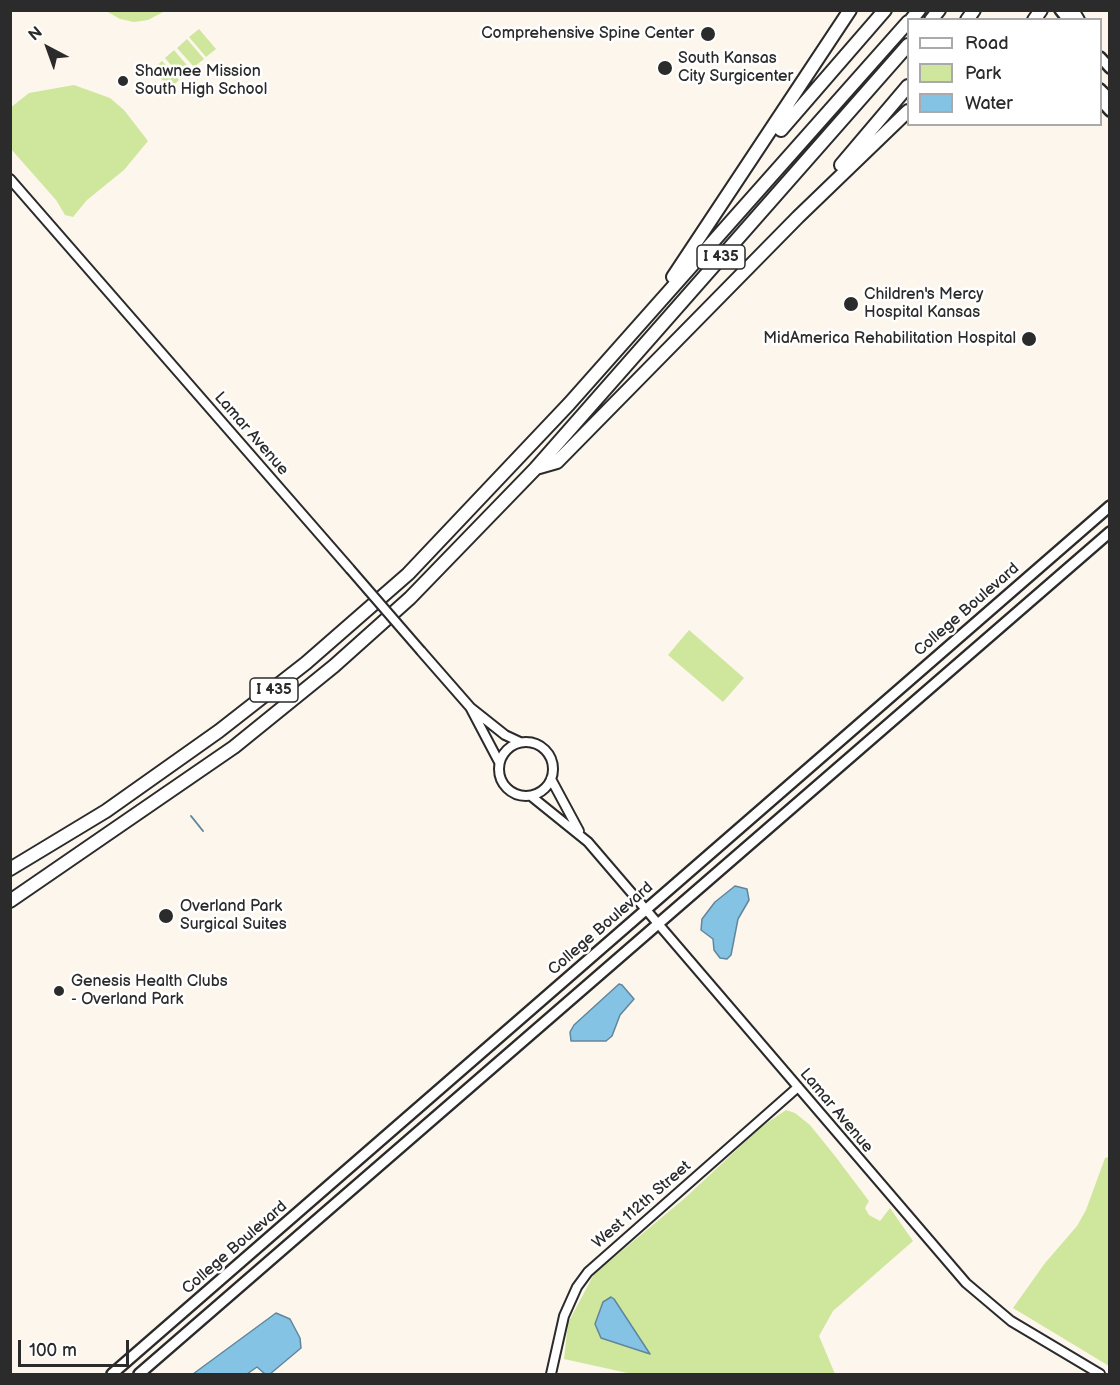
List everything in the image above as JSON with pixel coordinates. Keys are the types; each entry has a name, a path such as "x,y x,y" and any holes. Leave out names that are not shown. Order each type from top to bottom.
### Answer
{"highway":[{"path":"644,320 743,175 850,10"},
{"path":"743,175 885,10"},
{"name":"I 435","path":"10,869 106,811 264,698 345,631 408,574 462,519 644,320 907,24"},
{"name":"I 435","path":"10,891 88,846 207,767 334,666 447,562 535,469 907,47"},
{"path":"798,217 907,88"},
{"path":"535,469 558,462 798,217 907,113"},
{"path":"10,901 88,846"}],"main road":[{"name":"College Boulevard","path":"112,1374 1110,506"},
{"name":"College Boulevard","path":"139,1374 1110,532"}],"street":[{"name":"Lamar Avenue","path":"10,179 470,707 505,735 521,742"},
{"name":"Lamar Avenue","path":"470,707 499,763"},
{"path":"521,742 534,743 545,749 552,760 551,778 543,791 531,796 518,795 507,789 499,775 499,763 507,748 521,742"},
{"name":"Lamar Avenue","path":"551,778 579,833"},
{"name":"Lamar Avenue","path":"531,796 579,833 966,1283 1011,1321 1100,1374"},
{"name":"West 112th Street","path":"551,1374 568,1304 588,1272 798,1087"}],"green space":[{"path":"106,11 165,11 148,20 134,22 120,19"},
{"path":"199,29 216,49 206,57 189,37"},
{"path":"187,39 204,59 194,67 177,48"},
{"path":"174,50 191,70 182,78 165,58"},
{"path":"162,61 179,80 170,89 153,69"},
{"path":"74,85 110,98 124,110 148,141 124,170 87,200 73,217 65,215 56,200 11,149 10,108 29,93"},
{"path":"689,630 744,678 723,702 668,655"},
{"path":"786,1110 795,1113 810,1125 835,1156 869,1201 865,1208 869,1215 880,1221 890,1208 913,1241 833,1311 819,1336 835,1374 632,1374 564,1359 568,1323 594,1274 685,1198 761,1127"},
{"path":"1109,1157 1110,1366 1013,1308 1045,1263 1077,1226 1086,1210 1105,1158"}],"water":[{"path":"735,886 747,889 749,900 738,919 731,955 727,959 720,958 714,950 713,939 701,930 702,919 715,902"},
{"path":"619,984 634,999 620,1015 612,1036 606,1041 571,1041 570,1032 574,1025"},
{"path":"611,1297 650,1354 601,1338 595,1324 603,1302"},
{"path":"276,1313 290,1319 300,1338 301,1348 270,1374 265,1374 257,1367 247,1374 193,1374"}],"waterway":[{"path":"191,816 203,831"}],"place":[{"name":"Comprehensive Spine Center","path":"708,34"},
{"name":"South Kansas City Surgicenter","path":"665,68"},
{"name":"Shawnee Mission South High School","path":"123,81"},
{"name":"Children's Mercy Hospital Kansas","path":"851,304"},
{"name":"MidAmerica Rehabilitation Hospital","path":"1029,339"},
{"name":"Overland Park Surgical Suites","path":"166,916"},
{"name":"Genesis Health Clubs - Overland Park","path":"59,991"}]}
